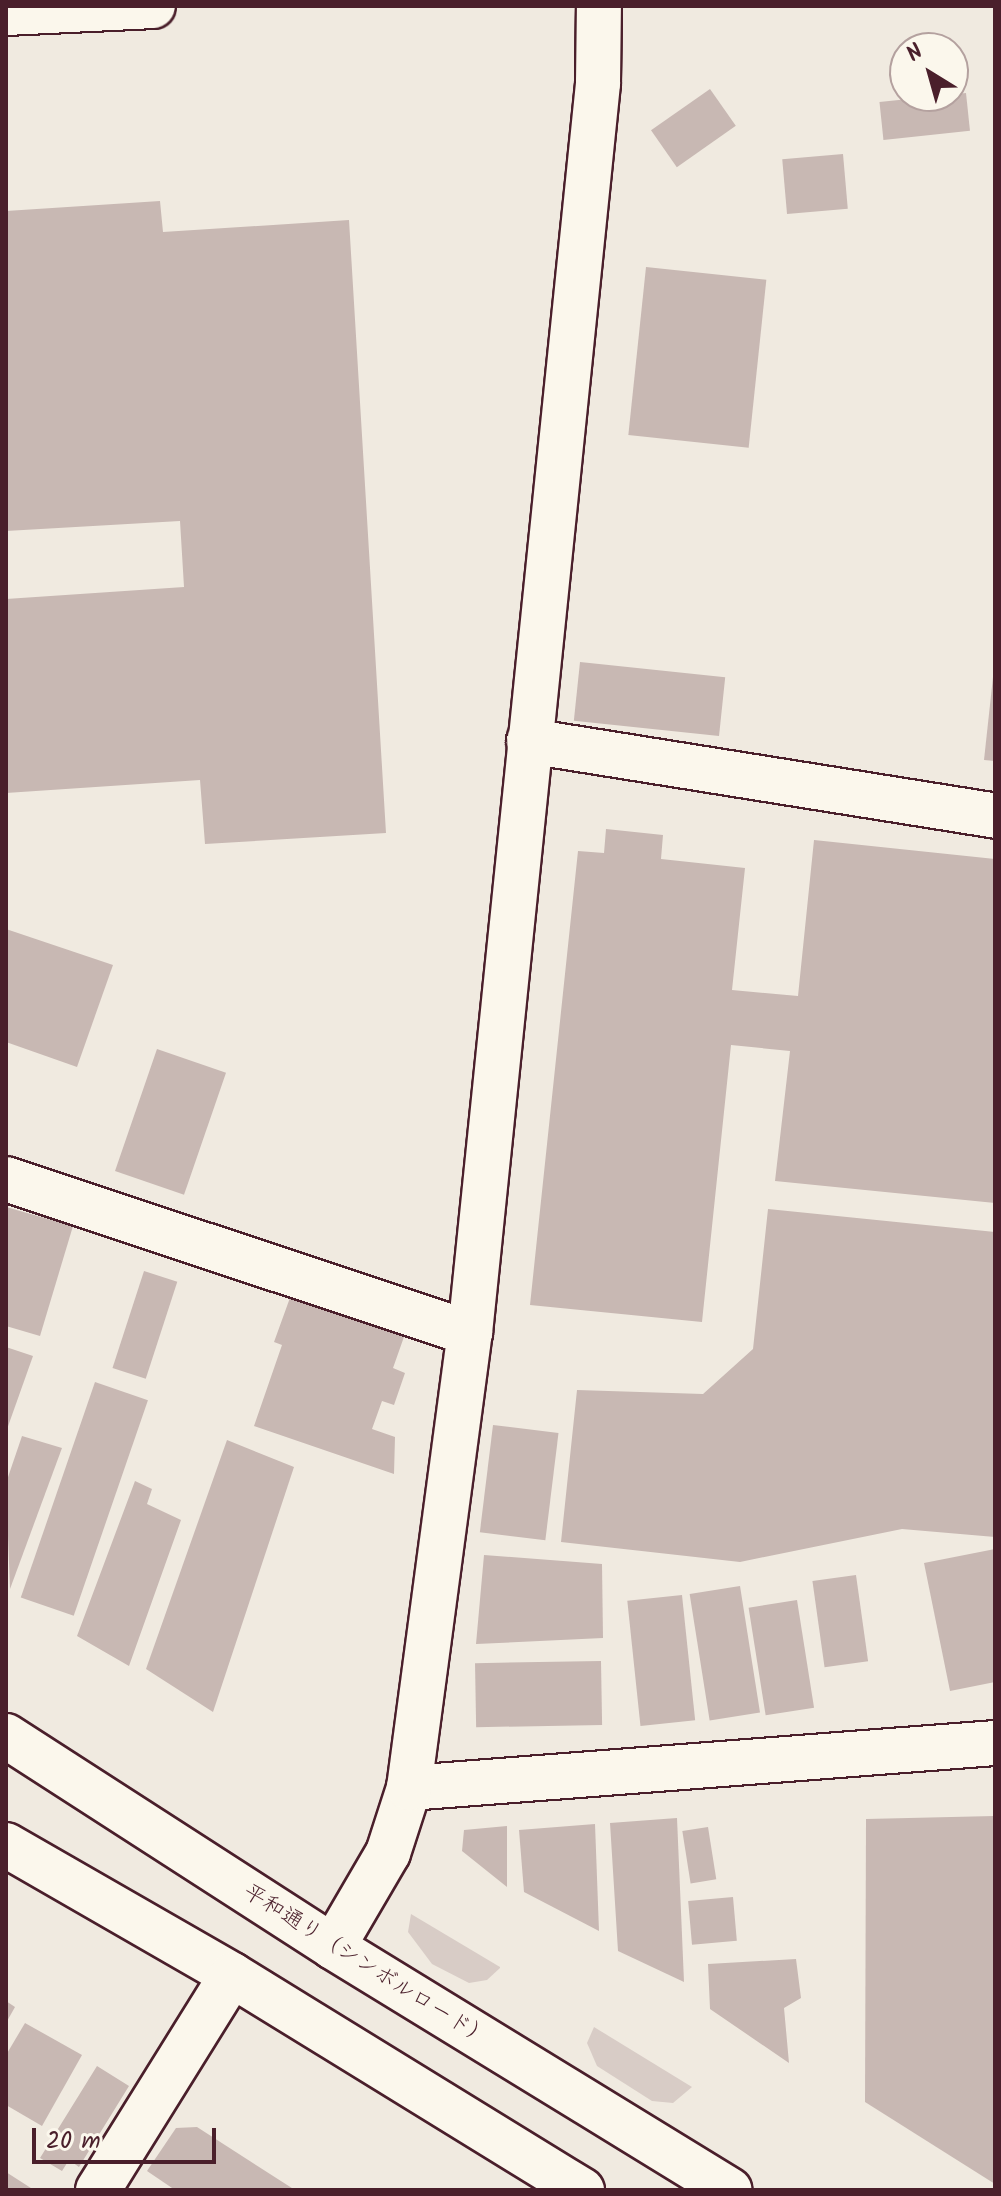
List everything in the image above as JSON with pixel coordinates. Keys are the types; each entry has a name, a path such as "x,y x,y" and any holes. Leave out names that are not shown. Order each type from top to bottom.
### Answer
{"street":[{"path":"6,13 153,6"},
{"path":"333,1947 388,1853 409,1788 470,1333 598,83 599,6"},
{"path":"529,741 995,816"},
{"path":"6,1179 470,1333"},
{"name":"平和通り（シンボルロード）","path":"6,1736 333,1947 729,2190"},
{"path":"409,1788 995,1743"},
{"path":"6,1845 232,1975 582,2190"},
{"path":"98,2190 232,1975"}],"shaded area":[{"path":"411,1914 500,1968 487,1980 469,1983 432,1964 408,1932"},
{"path":"594,2027 692,2087 673,2103 652,2101 597,2066 587,2043"}],"building":[{"path":"710,89 736,126 677,167 651,130"},
{"path":"889,101 889,112 968,112 970,131 883,140 879,102"},
{"path":"843,154 848,209 787,214 782,159"},
{"path":"160,201 163,232 349,220 386,833 205,844 200,780 6,793 6,599 184,587 180,521 6,531 6,211"},
{"path":"646,267 766,280 749,448 628,435"},
{"path":"580,662 725,677 719,736 574,721"},
{"path":"995,677 995,761 984,760"},
{"path":"606,829 663,835 661,859 745,868 732,990 798,996 814,840 995,859 995,1203 775,1181 790,1051 731,1045 702,1322 530,1305 578,851 604,853"},
{"path":"6,929 113,965 77,1067 6,1042"},
{"path":"157,1049 226,1073 184,1195 115,1171"},
{"path":"6,1207 73,1226 40,1336 6,1326"},
{"path":"768,1209 995,1232 995,1537 902,1529 740,1562 561,1542 577,1390 703,1394 753,1349"},
{"path":"144,1271 177,1282 146,1379 112,1368"},
{"path":"291,1295 405,1334 393,1368 405,1373 394,1405 382,1401 372,1429 395,1437 394,1474 254,1426 282,1345 274,1342"},
{"path":"6,1347 33,1356 6,1432"},
{"path":"95,1382 148,1400 74,1616 21,1598"},
{"path":"493,1425 559,1433 545,1540 480,1532"},
{"path":"22,1436 62,1448 10,1589 6,1483"},
{"path":"227,1440 294,1467 213,1712 146,1669"},
{"path":"135,1481 152,1489 147,1504 181,1520 129,1666 77,1636"},
{"path":"995,1549 995,1682 950,1691 924,1563"},
{"path":"484,1555 602,1564 603,1638 476,1644"},
{"path":"856,1575 868,1661 825,1667 812,1581"},
{"path":"740,1586 760,1712 710,1720 690,1594"},
{"path":"682,1595 695,1720 640,1726 627,1601"},
{"path":"797,1600 814,1708 766,1715 749,1608"},
{"path":"601,1661 602,1725 476,1727 475,1663"},
{"path":"994,1816 995,2184 865,2102 866,1819"},
{"path":"677,1818 684,1982 618,1951 610,1823"},
{"path":"595,1824 599,1931 524,1892 519,1830"},
{"path":"507,1826 507,1887 462,1851 464,1830"},
{"path":"708,1827 716,1879 691,1883 682,1831"},
{"path":"733,1897 737,1941 692,1945 688,1901"},
{"path":"796,1959 801,1998 784,2008 789,2063 710,2009 708,1964"},
{"path":"6,2001 15,2007 6,2023"},
{"path":"25,2023 82,2055 42,2126 6,2105 6,2055"},
{"path":"97,2066 129,2086 79,2167 69,2160 62,2171 40,2158"},
{"path":"197,2127 295,2190 175,2190 147,2171 176,2128"},
{"path":"6,2172 34,2190 6,2190"}]}
